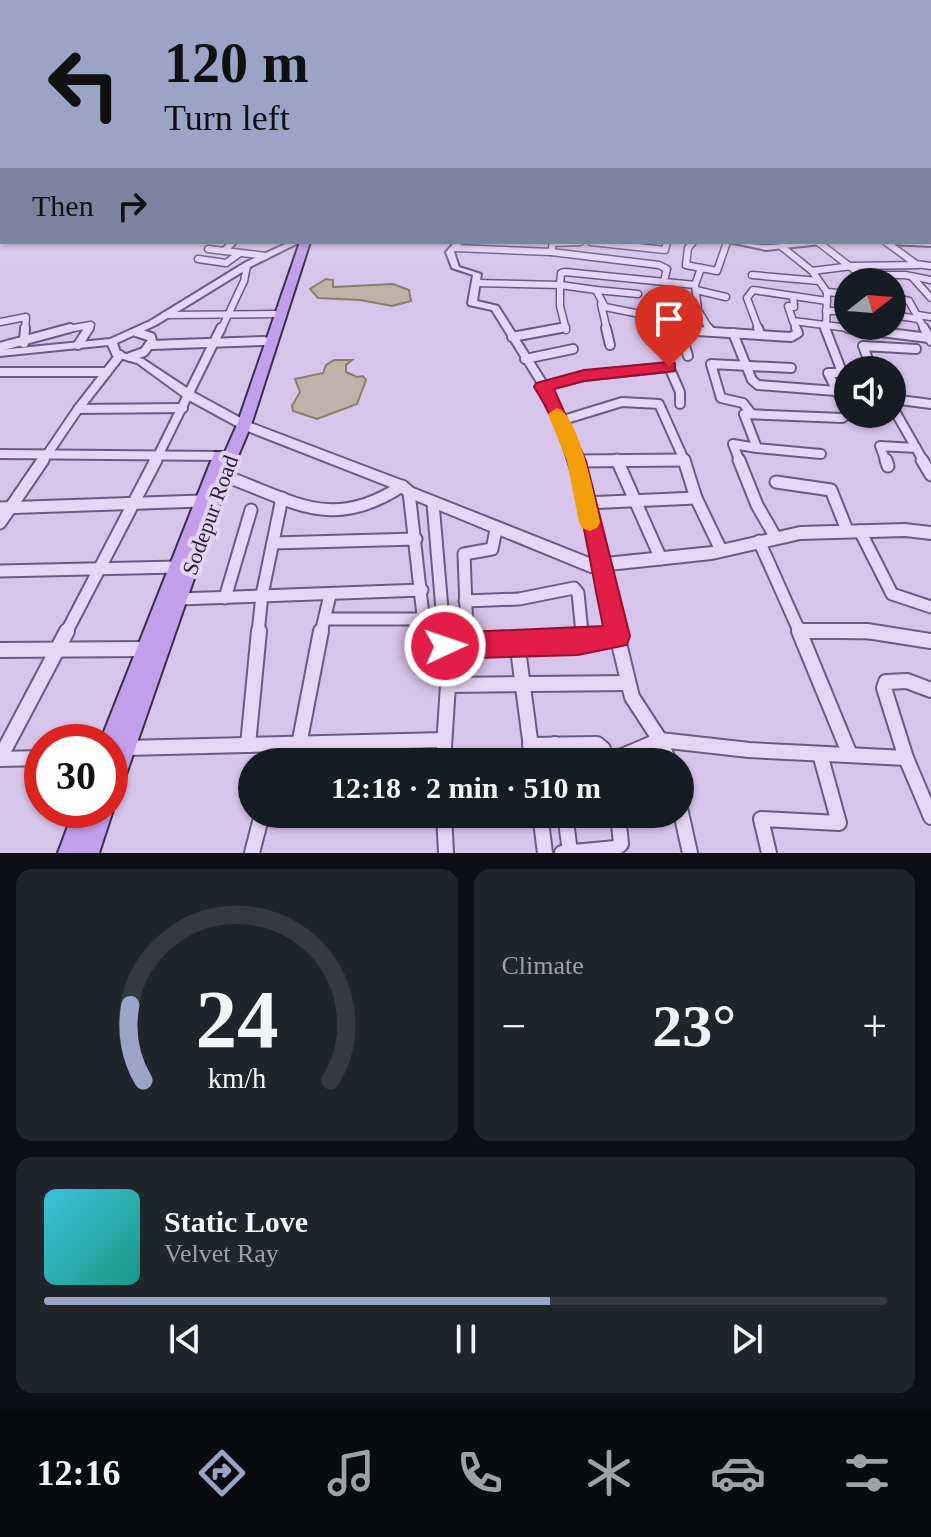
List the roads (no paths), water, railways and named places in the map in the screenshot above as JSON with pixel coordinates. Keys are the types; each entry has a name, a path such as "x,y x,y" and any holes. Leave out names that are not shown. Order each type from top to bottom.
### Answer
{"main road":[{"path":"124,724 146,649 201,501 240,423 304,244"},
{"path":"240,423 264,341 290,273 294,272"},
{"name":"Sodepur Road","path":"127,724 179,599 221,466"},
{"path":"70,853 79,828"},
{"path":"87,853 95,828"}],"street":[{"path":"224,251 231,244"},
{"path":"0,350 21,351 112,342 136,332 247,266 292,244"},
{"path":"551,252 553,244"},
{"path":"610,244 665,250 667,244"},
{"path":"691,244 686,265 717,271 729,244"},
{"path":"823,244 852,266"},
{"path":"891,244 918,265"},
{"path":"663,748 638,711 627,683 577,461 551,397 495,308 472,303 475,272 456,268 450,252 457,245 659,265 667,269 664,281"},
{"path":"787,245 812,271 827,296 824,325 838,356"},
{"path":"208,249 266,256"},
{"path":"198,259 226,263 240,253"},
{"path":"512,337 566,329 560,306 560,285 561,273 569,266 572,255"},
{"path":"24,758 0,758 183,408 244,281 247,266"},
{"path":"812,271 852,266 931,266"},
{"path":"701,268 694,300 702,322 712,331"},
{"path":"561,273 664,281 726,297"},
{"path":"752,275 819,281"},
{"path":"906,275 931,280"},
{"path":"913,278 931,298"},
{"path":"475,283 560,285 638,294"},
{"path":"596,290 610,345"},
{"path":"760,334 747,298 749,292 834,295"},
{"path":"601,304 640,314 647,327 797,335 788,306 794,307 793,296"},
{"path":"906,300 930,340"},
{"path":"826,311 834,311"},
{"path":"165,315 275,314"},
{"path":"906,316 931,317"},
{"path":"0,322 26,317 21,351"},
{"path":"793,321 930,340"},
{"path":"0,350 25,340 88,324 90,328 78,345"},
{"path":"680,329 688,356"},
{"path":"136,332 151,337 151,345"},
{"path":"733,333 758,385 834,391"},
{"path":"0,523 6,508 49,454 78,409 107,372 125,356 144,352 151,345 264,341"},
{"path":"112,342 116,354 125,356 240,423 582,564 661,559 800,533 931,533"},
{"path":"867,356 863,346 916,349"},
{"path":"525,359 573,349"},
{"path":"750,412 743,403 721,398 710,367 713,363 791,368"},
{"path":"542,387 584,376 669,367 680,392 680,404"},
{"path":"0,372 107,372"},
{"path":"834,373 828,373 834,386"},
{"path":"906,401 931,404"},
{"path":"560,421 577,413 628,402 656,402 662,408 696,498 721,550"},
{"path":"78,409 183,408"},
{"path":"757,448 744,417 750,412 834,417"},
{"path":"905,428 931,475"},
{"path":"776,538 757,505 733,444 821,454"},
{"path":"888,466 881,445 916,448"},
{"path":"0,454 159,454 221,466 282,498 323,513 358,510 383,502 405,489"},
{"path":"617,460 661,559"},
{"path":"577,461 684,460"},
{"path":"776,482 828,488 833,492 892,594 931,607"},
{"path":"405,489 416,539 427,643 445,646 583,642 618,636"},
{"path":"248,745 262,597 282,498"},
{"path":"585,503 696,498"},
{"path":"6,508 201,501"},
{"path":"433,503 445,646 451,657 443,748"},
{"path":"225,598 251,510"},
{"path":"467,645 464,554 492,549 496,530"},
{"path":"273,543 416,539"},
{"path":"759,541 850,755"},
{"path":"0,571 177,567"},
{"path":"465,601 519,599 574,588 578,593 583,642"},
{"path":"179,599 422,590"},
{"path":"299,745 309,682 330,595"},
{"path":"326,619 424,619"},
{"path":"799,630 806,633 867,631 931,641"},
{"path":"517,642 531,748"},
{"path":"0,650 146,649"},
{"path":"931,690 907,681 886,682 884,688 906,758 931,817"},
{"path":"448,685 627,683"},
{"path":"128,747 443,740"},
{"path":"641,748 660,740 906,758"},
{"path":"555,744 556,748"},
{"path":"530,745 600,745 601,748"},
{"path":"769,853 761,819 839,823 820,754"},
{"path":"252,853 258,828"},
{"path":"445,828 446,853"},
{"path":"542,828 545,853"},
{"path":"567,828 570,852"},
{"path":"562,853 616,848 621,844 621,828"},
{"path":"684,828 690,853"}]}
